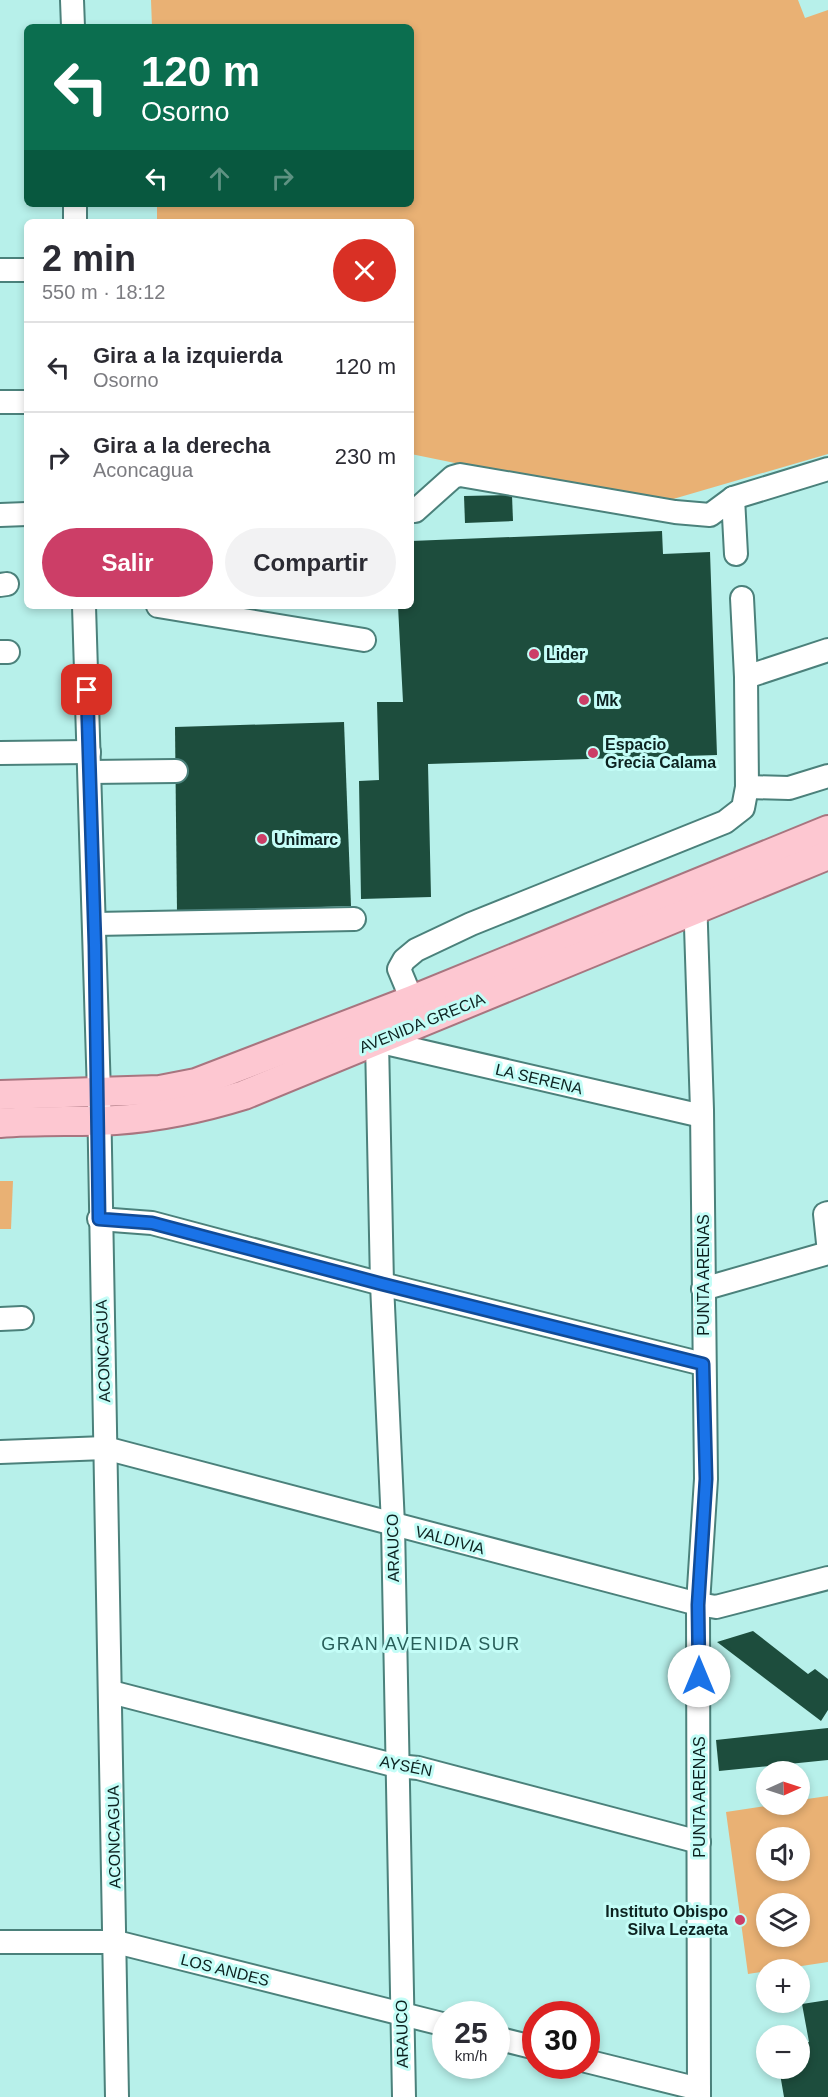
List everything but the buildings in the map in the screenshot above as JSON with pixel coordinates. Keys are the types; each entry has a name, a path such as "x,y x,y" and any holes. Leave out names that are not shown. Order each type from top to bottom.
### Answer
{"main road":[{"name":"AVENIDA GRECIA","path":"0,1095 98,1107 199,1109 244,1095 377,1041 695,898 828,830"},
{"name":"AVENIDA GRECIA","path":"0,1123 98,1107 196,1083 404,1003 695,898 828,855"}],"street":[{"path":"72,0 73,24"},
{"path":"0,270 24,270"},
{"path":"0,402 24,402"},
{"path":"415,511 453,477 460,475 675,512 710,515 733,498 828,469"},
{"path":"733,498 736,554"},
{"path":"0,515 24,514"},
{"path":"377,1041 404,1003 399,969 404,960 416,950 471,924 725,822 743,808 747,787 746,677 742,598"},
{"name":"ACONCAGUA","path":"84,609 95,924 99,1219 116,1942 117,2097"},
{"path":"176,609 364,640"},
{"path":"746,677 828,650"},
{"path":"0,753 176,771"},
{"path":"747,787 789,788 828,776"},
{"name":"PUNTA ARENAS","path":"695,898 702,1116 706,1479 698,1605 699,2093"},
{"path":"95,924 354,920"},
{"name":"LA SERENA","path":"377,1041 702,1116"},
{"name":"ARAUCO","path":"377,1041 382,1284 393,1525 404,2097"},
{"path":"828,1213 825,1214 828,1243"},
{"path":"99,1219 152,1223 382,1284 703,1364"},
{"path":"703,1289 828,1253"},
{"name":"VALDIVIA","path":"0,1452 105,1448 698,1605 716,1607 828,1578"},
{"name":"AYSÉN","path":"111,1692 397,1766 418,1768 699,1842"},
{"name":"LOS ANDES","path":"0,1942 116,1942 432,2022"},
{"path":"600,2065 699,2093"}],"shaded area":[{"path":"151,0 798,0 805,18 828,10 828,454 656,504 414,455 414,219 157,219 157,207 414,207 414,24 152,24"},
{"path":"0,1181 13,1181 11,1229 0,1229"},
{"path":"828,1796 828,1962 810,1965 810,1959 756,1959 756,1973 748,1974 726,1812 756,1808 756,1815 810,1815 810,1799"}],"place":[{"name":"Lider","path":"534,654"},
{"name":"Mk","path":"584,700"},
{"name":"Espacio Grecia Calama","path":"593,753"},
{"name":"Unimarc","path":"262,839"},
{"name":"Instituto Obispo Silva Lezaeta","path":"740,1920"}],"district":[{"name":"GRAN AVENIDA SUR","path":"421,1644"}],"route":[{"path":"87,690 99,1094 99,1219 152,1223 382,1284 703,1364 706,1479 698,1605 699,1676"}]}
